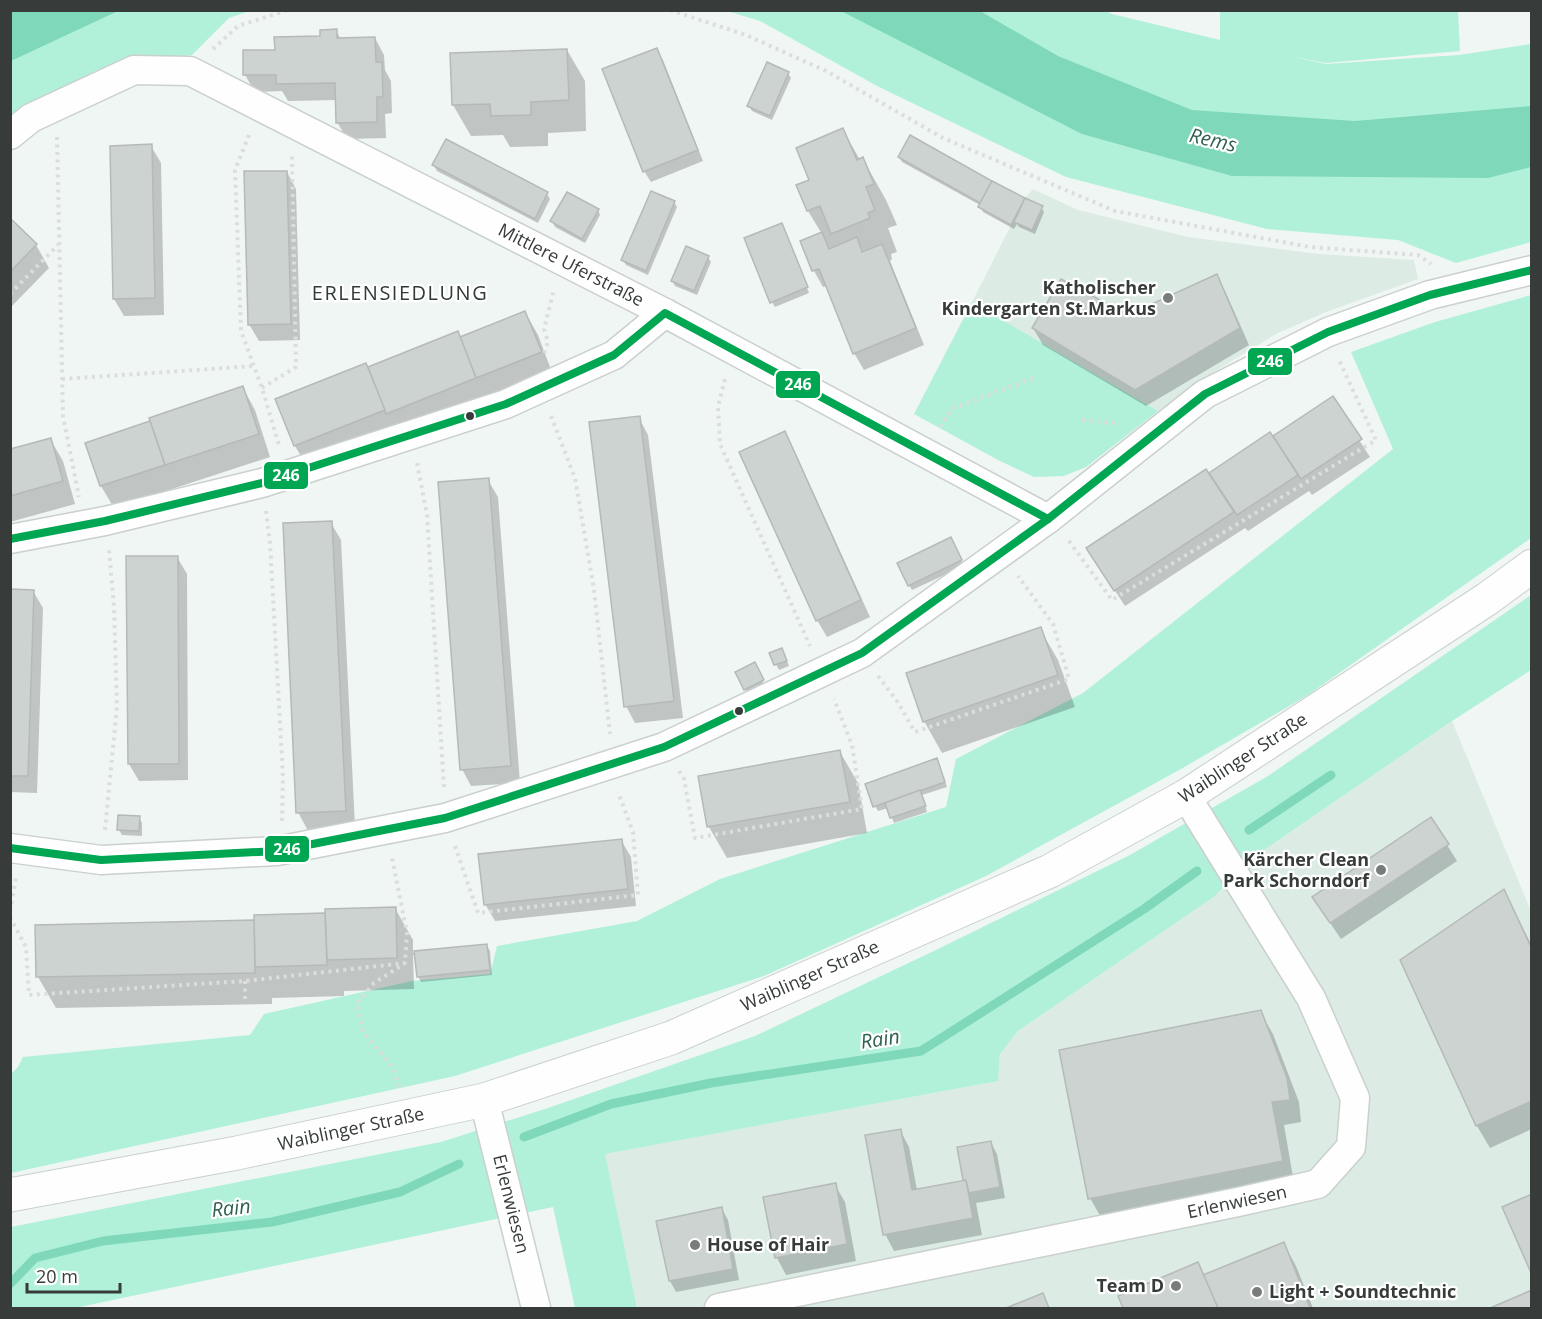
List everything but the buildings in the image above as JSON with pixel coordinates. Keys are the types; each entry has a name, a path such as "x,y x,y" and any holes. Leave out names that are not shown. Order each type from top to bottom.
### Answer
{"main road":[{"name":"Waiblinger Straße","path":"10,1195 237,1153 484,1100 670,1038 1050,871 1186,796 1532,566"}],"street":[{"name":"Mittlere Uferstraße","path":"10,135 32,118 134,70 190,71 665,313 1048,519"},
{"path":"10,848 100,860 277,851 445,818 664,747 862,653 1048,519 1205,394 1328,332 1430,295 1532,270"},
{"path":"10,539 93,523 275,479 507,404 614,355 665,313"},
{"name":"Erlenwiesen","path":"719,1308 1318,1184 1351,1147 1355,1098 1311,998 1186,796"},
{"name":"Erlenwiesen","path":"484,1100 536,1308"}],"path":[{"path":"190,71 238,26 288,10"},
{"path":"670,10 746,35 826,71 943,138 1115,211 1310,247 1418,255 1434,266"},
{"path":"53,108 57,130 63,416 79,498 93,523 108,538 114,608 117,707 104,844 100,860"},
{"path":"262,108 235,171 241,331 262,388 275,479 270,543 283,777 281,834 277,851"},
{"path":"262,388 296,368 292,141 299,127"},
{"path":"10,294 59,244"},
{"path":"544,329 557,279 565,262"},
{"path":"1048,519 1078,551 1112,600 1376,440 1328,332"},
{"path":"664,747 684,779 695,838 862,808 852,746 823,673 720,444 718,407 727,368 737,351"},
{"path":"62,379 254,366"},
{"path":"926,453 952,409 1033,378"},
{"path":"410,436 427,515 445,818 478,913 638,895 633,832 617,789 613,764 594,590 575,478 543,387"},
{"path":"862,653 897,701 915,732 1069,679 1053,624 999,554"},
{"path":"388,830 407,933 405,963"},
{"path":"10,917 26,947 29,995 245,981 405,963"},
{"path":"405,963 374,983 357,1004 363,1032 393,1066 409,1116"},
{"path":"245,981 245,1000"}],"shaded area":[{"path":"11,11 250,11 229,18 192,55 99,69 11,114"},
{"path":"727,11 1106,11 1220,40 1220,11 1458,11 1460,51 1326,63 1290,56 1326,64 1459,55 1531,44 1531,242 1456,263 1398,240 1267,229 1066,177 879,87 760,21"},
{"name":"Katholischer Kindergarten St.Markus","path":"1033,189 1078,210 1188,237 1319,254 1414,260 1418,279 1326,312 1276,334 1222,367 1158,411 972,302 1025,198"},
{"path":"1531,295 1531,538 1308,695 1181,769 986,876 764,976 455,1076 11,1173 11,1074 23,1057 250,1035 264,1014 412,981 490,974 497,946 637,921 720,879 946,807 956,759 1083,693 1393,449 1351,352 1435,322"},
{"path":"972,302 1158,411 1086,467 1064,476 1034,477 914,414"},
{"path":"1531,595 1531,670 1452,721 1251,859 1215,896 1018,1031 1000,1054 998,1081 605,1154 637,1308 575,1308 553,1207 75,1308 11,1308 11,1227 441,1142 545,1109 755,1036 1128,856 1268,776"},
{"path":"1452,721 1531,911 1531,1308 637,1308 604,1154 998,1081 1000,1054 1018,1031 1215,896 1251,859"}],"water":[{"path":"11,10 118,10 118,11 11,61"},
{"name":"Rems","path":"841,11 980,11 1058,56 1192,110 1355,121 1531,106 1531,167 1488,178 1232,176 1082,134"}],"waterway":[{"path":"1249,830 1331,775"},
{"name":"Rain","path":"524,1137 611,1104 711,1083 921,1051 1144,909 1197,871"},
{"name":"Rain","path":"10,1284 35,1258 103,1241 272,1222 400,1192 459,1164"}],"transit line":[{"name":"246","path":"10,848 101,860 277,851 445,818 664,747 862,653 1048,519 1205,394 1328,332 1430,295 1532,270"},
{"name":"246","path":"10,539 105,521 262,483 506,404 614,355 665,313 1048,519"}],"place":[{"name":"Katholischer Kindergarten St.Markus","path":"1168,298"},
{"name":"Kärcher Clean Park Schorndorf","path":"1381,870"},
{"name":"House of Hair","path":"695,1245"},
{"name":"Team D","path":"1176,1286"},
{"name":"Light + Soundtechnic","path":"1257,1292"}],"district":[{"name":"ERLENSIEDLUNG","path":"400,293"}]}
